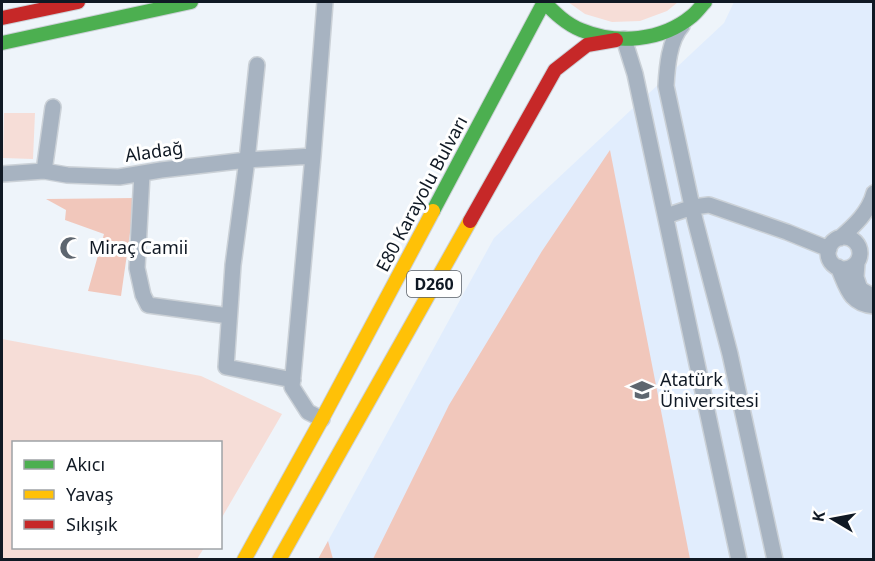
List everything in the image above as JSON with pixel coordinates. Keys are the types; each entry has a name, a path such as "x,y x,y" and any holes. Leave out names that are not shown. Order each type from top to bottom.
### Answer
{"main road":[{"path":"2,18 78,2"},
{"path":"2,43 191,2"},
{"name":"D260","path":"544,2 565,21 589,34 620,39"},
{"name":"E80 Karayolu Bulvarı","path":"244,560 322,419 544,2"},
{"name":"D260","path":"279,560 555,70 587,45 620,39 643,38 669,30 692,16 705,2"}],"street":[{"path":"322,419 308,412 292,387 325,2"},
{"path":"692,16 677,32 667,65 666,86 693,207 730,354 775,560"},
{"path":"620,39 635,74 739,560"},
{"path":"257,65 234,265 226,367 293,380"},
{"path":"44,171 53,107"},
{"name":"Aladağ","path":"2,174 44,171 67,175 119,177 247,160 313,156"},
{"path":"142,174 137,268 147,304 229,316"},
{"path":"857,263 848,268 838,267 830,260 835,244 870,205 873,193"},
{"path":"666,216 693,207 709,205 787,232 835,244 850,238 857,245 860,254 856,277 860,289 873,297"},
{"path":"838,267 852,298 864,305 873,306"}],"shaded area":[{"path":"568,2 678,2 667,11 640,21 612,22 585,14"},
{"name":"Atatürk Üniversitesi","path":"734,2 873,2 873,559 319,560 494,238 724,23"},
{"path":"4,113 35,113 33,159 3,158"},
{"path":"610,150 690,559 373,559 449,405 542,251"},
{"path":"135,198 121,296 88,291 104,234 65,220 66,210 46,199"},
{"path":"2,339 201,376 282,414 222,517 222,441 12,441 12,549 203,549 197,559 2,559"},
{"path":"328,541 333,559 318,559"}],"traffic: fast":[{"path":"2,43 191,2"},
{"path":"544,2 576,28 595,35 624,39 667,31 692,16 705,2"},
{"path":"433,211 544,2"}],"traffic: slow":[{"path":"244,560 433,211"},
{"path":"279,560 470,221"}],"traffic: jam":[{"path":"2,18 78,2"},
{"path":"470,221 555,70 587,45 616,40"}],"place":[{"name":"Miraç Camii","path":"71,248"},
{"name":"Atatürk Üniversitesi","path":"642,390"}]}
